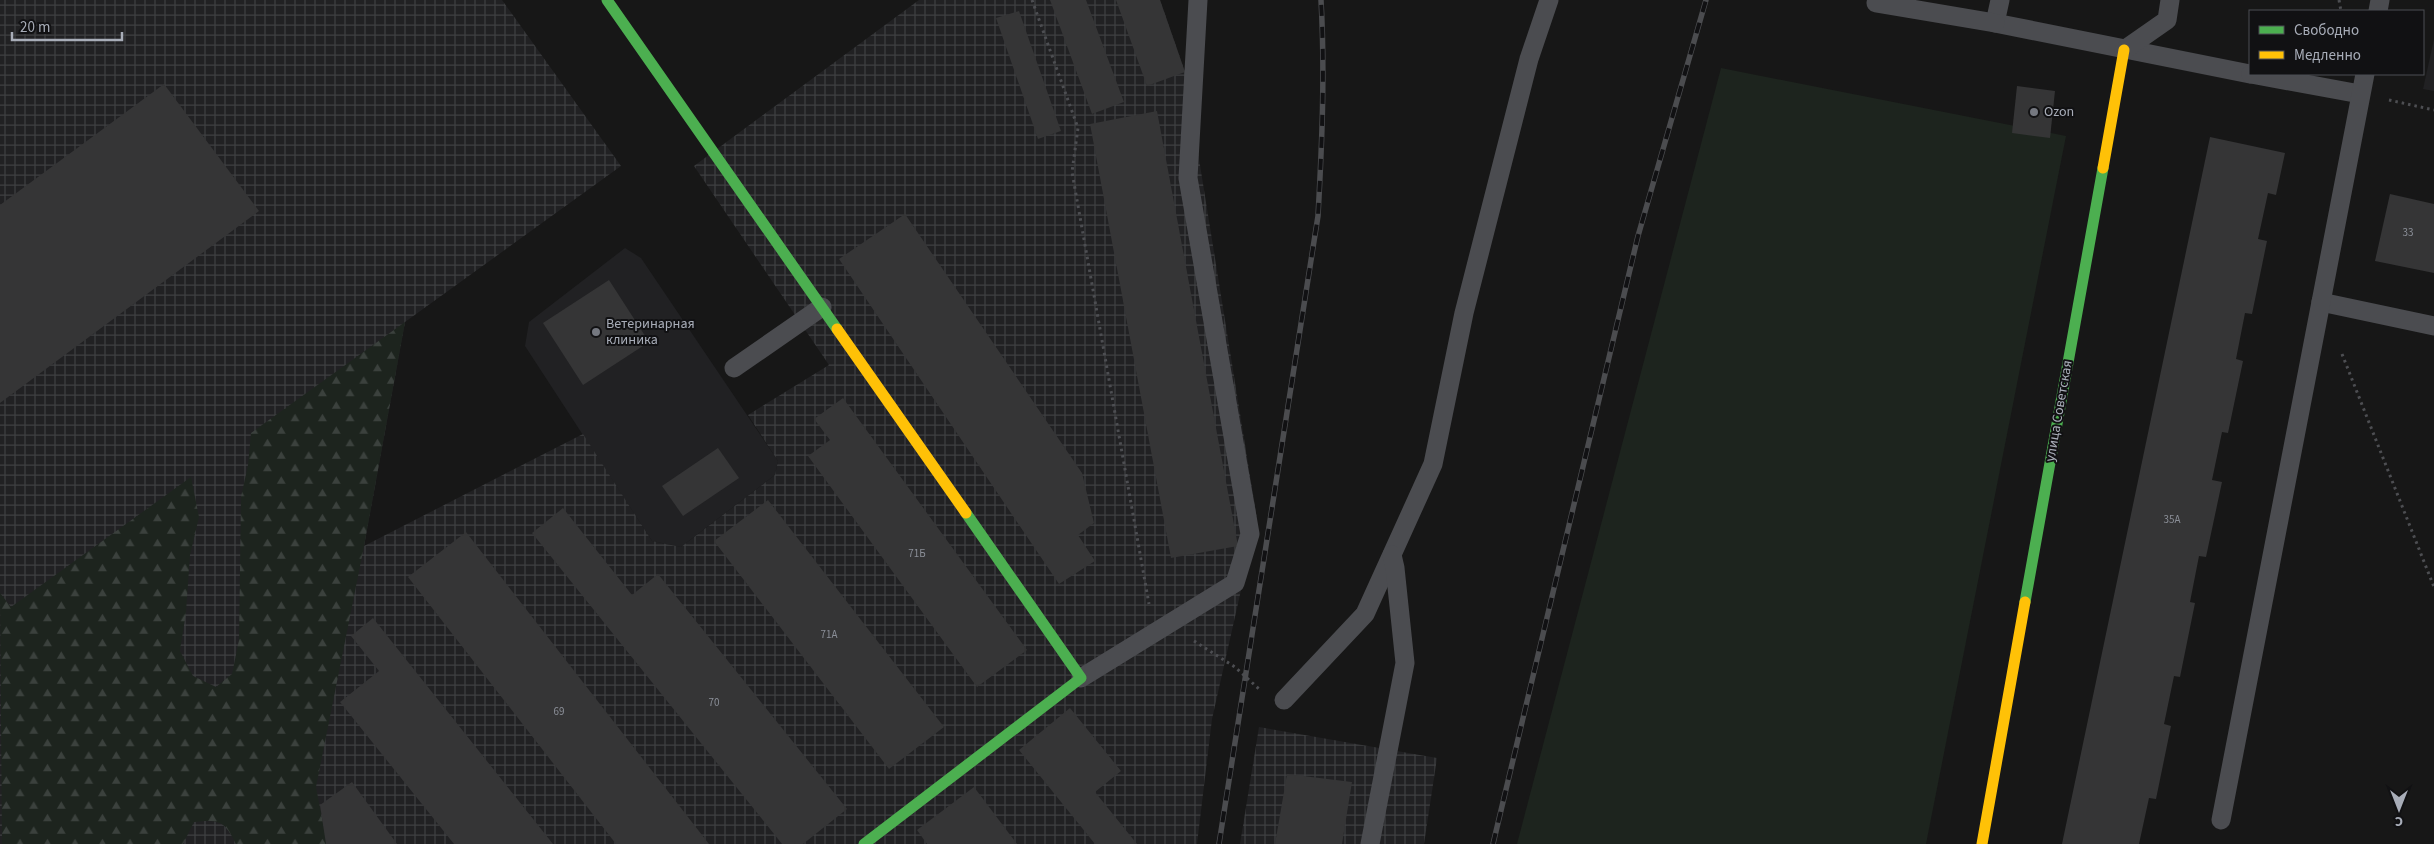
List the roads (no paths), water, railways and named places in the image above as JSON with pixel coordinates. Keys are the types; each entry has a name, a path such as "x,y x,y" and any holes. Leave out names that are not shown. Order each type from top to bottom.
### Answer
{"street":[{"path":"607,0 1081,678 864,844"},
{"name":"улица Советская","path":"1982,844 2124,50"}],"lane":[{"path":"1081,678 1166,623 1235,583 1250,534 1188,178 1198,0"},
{"path":"1284,700 1365,614 1433,464 1464,313 1529,59 1549,0"},
{"path":"1995,23 2000,0"},
{"path":"2124,50 2167,20 2170,0"},
{"path":"1876,2 1995,23 2249,74"},
{"path":"2256,75 2360,94"},
{"path":"2221,820 2365,75"},
{"path":"2321,302 2434,326"},
{"path":"734,368 822,306"},
{"path":"1370,844 1404,663 1395,568 1392,555"}],"railway":[{"path":"1219,844 1318,216 1323,54 1321,0"},
{"path":"1493,844 1638,236 1706,0"}],"place":[{"name":"Ozon","path":"2034,112"},
{"name":"Ветеринарная клиника","path":"596,332"}]}
